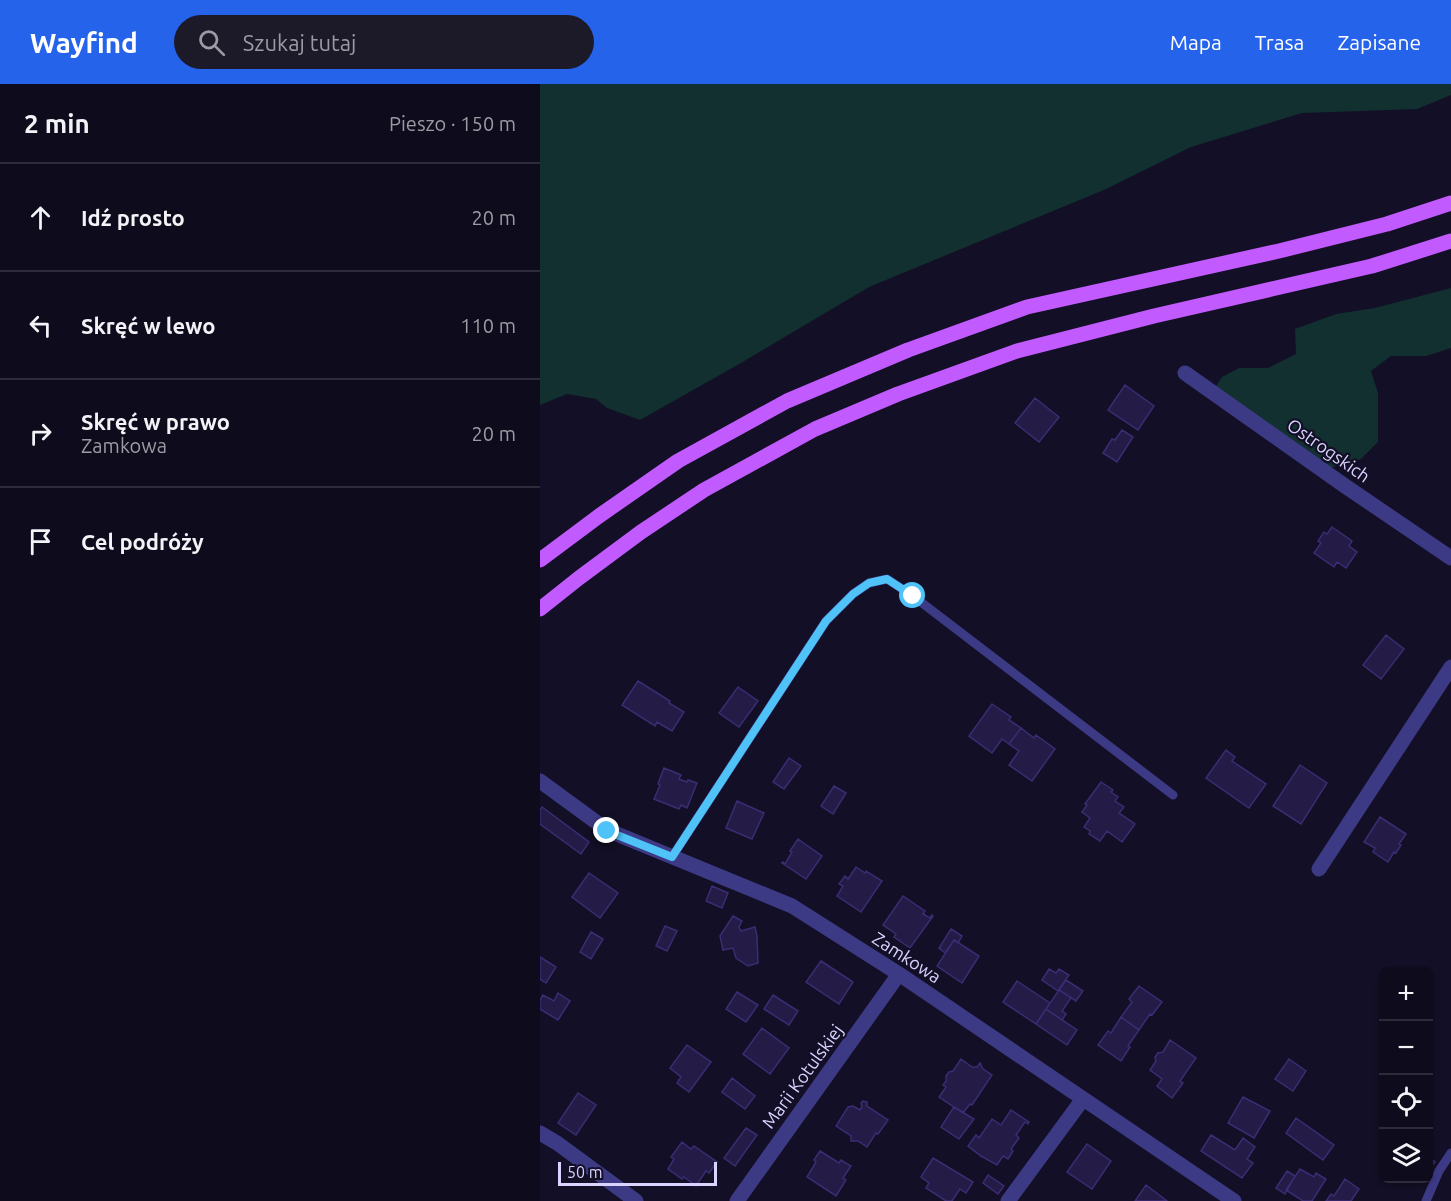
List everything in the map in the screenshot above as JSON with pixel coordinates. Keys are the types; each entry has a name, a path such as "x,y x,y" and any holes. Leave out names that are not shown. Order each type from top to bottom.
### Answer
{"main road":[{"path":"540,560 678,461 787,401 908,350 1027,307 1279,251 1387,224 1451,203"},
{"path":"540,609 623,545 704,490 815,429 898,394 1017,351 1154,316 1372,266 1451,241"}],"street":[{"name":"Ostrogskich","path":"1185,373 1451,558"},
{"path":"1319,868 1451,666"},
{"name":"Zamkowa","path":"540,781 607,831 792,906 899,974 1234,1201"},
{"name":"Marii Kotulskiej","path":"737,1201 899,974"},
{"path":"1008,1201 1083,1099"},
{"path":"540,1133 636,1201"}],"lane":[{"path":"672,857 826,621 853,594 869,583 887,579 913,596 1173,795"},
{"path":"1426,1201 1439,1171 1451,1153"}],"green space":[{"path":"540,84 1451,84 1451,95 1417,109 1302,113 1191,147 1104,190 869,287 640,420 607,408 596,399 567,394 540,405"},
{"path":"1451,288 1451,348 1426,356 1391,356 1371,371 1378,393 1378,442 1361,459 1327,469 1214,389 1222,377 1239,368 1268,368 1296,354 1295,329 1336,314 1375,308"}],"building":[{"path":"1125,385 1154,406 1138,430 1108,410"},
{"path":"1035,398 1059,417 1039,442 1015,423"},
{"path":"1122,430 1133,437 1117,462 1103,453 1112,439 1115,440"},
{"path":"1332,527 1352,541 1349,546 1357,552 1346,568 1337,562 1334,567 1314,553 1321,543 1318,541 1324,532 1327,534"},
{"path":"1386,635 1404,649 1381,679 1363,665"},
{"path":"638,681 684,712 672,731 657,722 655,726 622,705"},
{"path":"738,687 758,701 739,727 719,713"},
{"path":"992,704 1011,717 1009,720 1021,728 1009,744 1002,739 992,753 969,736"},
{"path":"1021,728 1034,738 1036,735 1055,749 1032,781 1009,765 1019,751 1009,744"},
{"path":"1226,750 1235,757 1232,761 1266,784 1249,808 1206,778"},
{"path":"789,758 801,766 784,789 773,782"},
{"path":"1300,765 1327,783 1301,824 1273,806"},
{"path":"664,768 681,775 679,779 697,783 687,808 681,805 679,809 654,799"},
{"path":"1101,782 1113,790 1111,792 1118,797 1115,801 1124,807 1119,813 1135,824 1122,842 1107,831 1100,841 1089,834 1090,831 1084,827 1090,818 1082,812 1087,805 1085,804"},
{"path":"834,786 846,793 833,814 821,806"},
{"path":"737,801 764,813 752,839 726,828"},
{"path":"542,807 589,842 581,854 540,824"},
{"path":"1380,817 1406,834 1396,853 1394,852 1388,862 1373,852 1375,848 1364,842"},
{"path":"798,839 822,856 806,879 782,863 785,864"},
{"path":"856,867 882,881 861,912 837,896 843,886 839,884 845,876 848,879"},
{"path":"589,873 618,893 600,918 572,897"},
{"path":"712,886 728,893 722,908 706,901"},
{"path":"903,896 925,911 923,914 930,918 933,916 910,948 894,937 896,934 883,925"},
{"path":"733,916 742,921 739,927 741,931 755,927 758,963 748,966 736,958 733,948 723,950 720,936"},
{"path":"665,926 677,931 667,951 656,946"},
{"path":"951,929 962,936 958,943 954,940 945,953 939,948"},
{"path":"591,932 603,939 591,959 580,952"},
{"path":"954,940 979,956 962,983 937,966"},
{"path":"540,957 556,967 546,983 540,979"},
{"path":"821,961 853,982 839,1004 806,982"},
{"path":"1049,969 1056,973 1059,969 1069,975 1058,991 1042,980"},
{"path":"1066,980 1083,991 1076,1001 1059,990"},
{"path":"1017,981 1050,1003 1036,1024 1003,1002"},
{"path":"1139,986 1162,1002 1139,1030 1121,1017 1132,1002 1129,999"},
{"path":"1059,990 1071,998 1062,1011 1066,1014 1062,1020 1046,1009"},
{"path":"737,992 758,1005 746,1022 726,1009"},
{"path":"558,993 570,1001 558,1020 540,1009 540,1000 543,995 554,1001"},
{"path":"773,995 798,1011 789,1025 764,1009"},
{"path":"1046,1009 1077,1030 1067,1045 1036,1024"},
{"path":"1121,1017 1139,1030 1121,1061 1098,1045 1108,1031 1111,1033"},
{"path":"762,1028 789,1048 770,1074 743,1054"},
{"path":"1170,1040 1196,1058 1180,1081 1183,1083 1172,1098 1157,1086 1162,1079 1150,1070 1156,1061 1155,1057 1158,1053 1163,1052"},
{"path":"687,1045 711,1062 689,1092 677,1083 681,1077 670,1068"},
{"path":"961,1059 972,1067 977,1067 980,1063 983,1069 992,1075 972,1105 970,1104 963,1113 939,1097 946,1087 943,1085 946,1076 953,1071"},
{"path":"1289,1059 1306,1071 1293,1091 1275,1079"},
{"path":"732,1078 755,1096 745,1109 722,1092"},
{"path":"578,1093 596,1105 576,1135 558,1123"},
{"path":"1243,1097 1270,1111 1254,1138 1228,1123"},
{"path":"863,1101 888,1120 867,1147 858,1141 851,1141 851,1136 836,1126 848,1107 853,1106 860,1110"},
{"path":"954,1107 974,1119 959,1139 941,1127"},
{"path":"1011,1110 1029,1122 1028,1124 1025,1122 1016,1135 1019,1138 1011,1149 1013,1151 1008,1159 1003,1156 997,1165 968,1146 976,1135 979,1138 992,1119 1001,1125"},
{"path":"1296,1118 1334,1145 1323,1160 1286,1133"},
{"path":"746,1128 757,1135 735,1166 724,1158"},
{"path":"1211,1135 1235,1150 1243,1138 1255,1147 1247,1159 1253,1163 1242,1178 1201,1151"},
{"path":"682,1142 691,1149 694,1146 717,1162 709,1173 706,1171 696,1186 668,1169 674,1159 671,1157"},
{"path":"1087,1144 1111,1161 1092,1189 1067,1172"},
{"path":"820,1151 839,1163 841,1160 851,1166 836,1196 807,1177"},
{"path":"933,1158 973,1182 966,1193 960,1189 952,1201 946,1201 926,1188 929,1183 921,1177"},
{"path":"1300,1169 1314,1177 1316,1173 1326,1179 1312,1201 1303,1201 1286,1190"},
{"path":"1287,1171 1295,1176 1285,1194 1276,1188"},
{"path":"988,1175 1004,1186 998,1194 983,1183"},
{"path":"1345,1179 1359,1189 1351,1201 1326,1201 1331,1194 1334,1196"},
{"path":"1146,1185 1158,1194 1167,1201 1135,1201"}],"route":[{"path":"607,831 672,857 826,621 853,594 869,583 887,579 913,596"}]}
